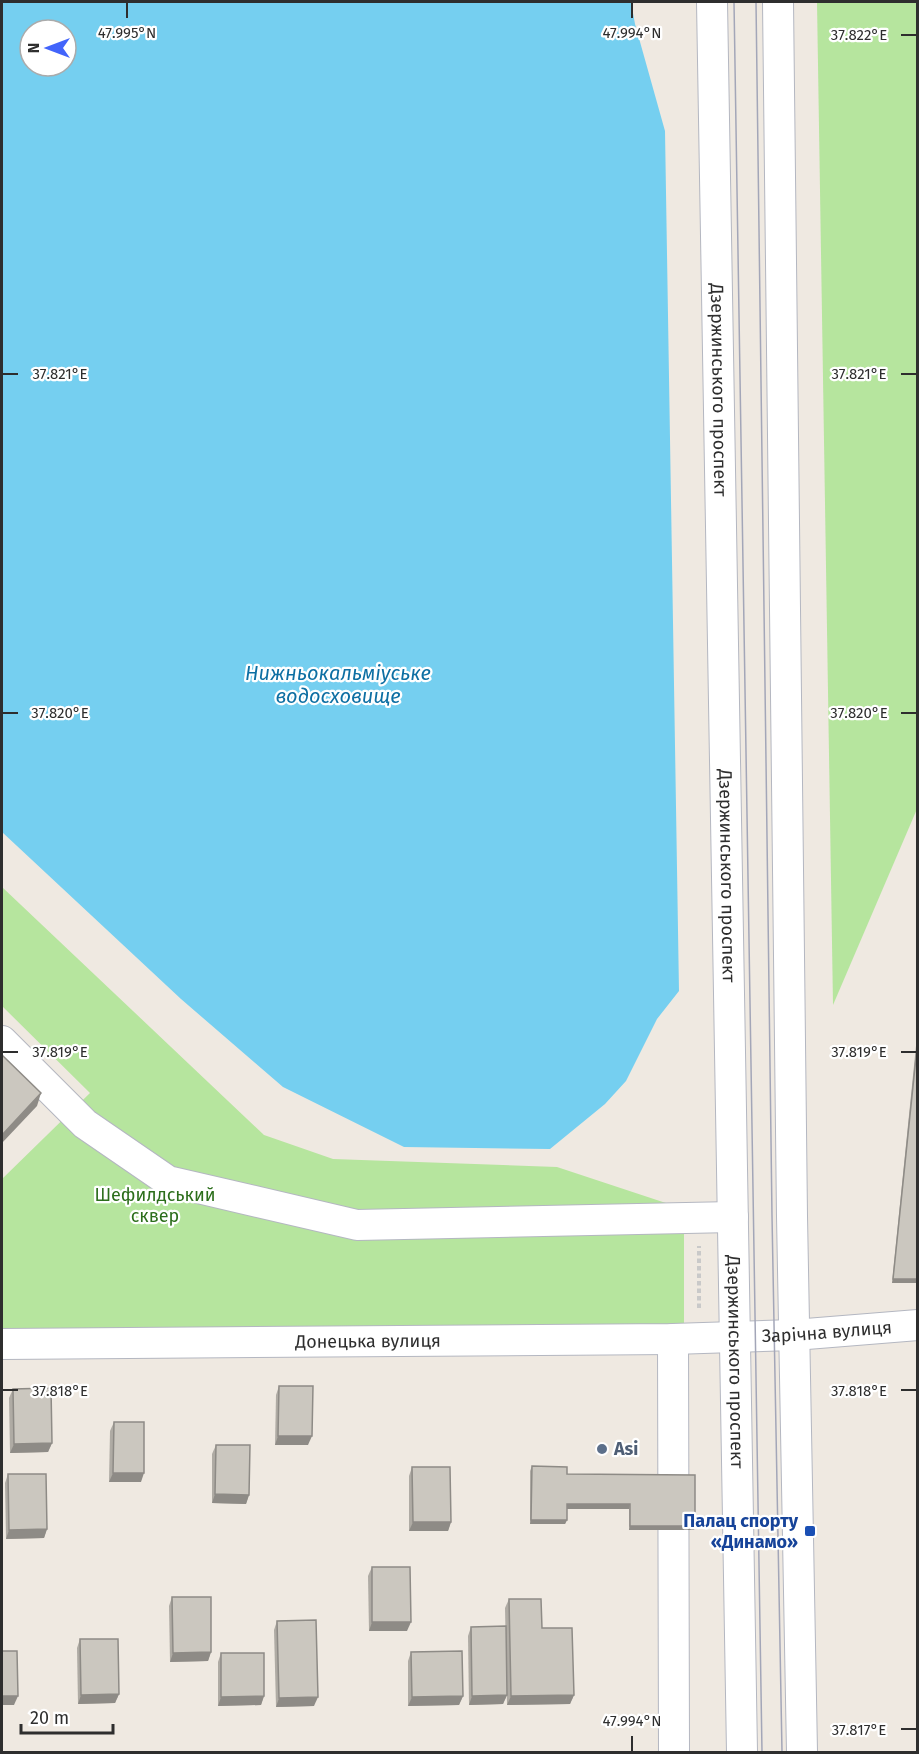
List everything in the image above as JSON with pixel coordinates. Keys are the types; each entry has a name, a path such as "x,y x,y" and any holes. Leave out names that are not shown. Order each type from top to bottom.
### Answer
{"street":[{"name":"Дзержинського проспект","path":"712,2 742,1752"},
{"path":"778,2 794,1335 802,1752"},
{"path":"2,1041 85,1124 168,1181 357,1225 733,1217"},
{"name":"Зарічна вулиця","path":"735,1336 794,1335 918,1325"},
{"name":"Донецька вулиця","path":"2,1344 674,1339 735,1336"},
{"path":"674,1339 674,1752"}],"green space":[{"path":"817,2 918,2 917,809 833,1005"},
{"name":"Шефилдський сквер","path":"2,887 264,1135 333,1159 557,1167 684,1209 684,1325 2,1332 2,1179 90,1093 2,1006"}],"water":[{"name":"Нижньокальміуське водосховище","path":"2,2 631,2 665,131 679,991 657,1019 626,1081 605,1104 550,1149 404,1147 283,1087 181,999 2,832"}],"building":[{"path":"918,1038 918,1279 893,1279"},
{"path":"2,1055 41,1093 2,1135"},
{"path":"279,1386 313,1386 312,1436 278,1436"},
{"path":"51,1388 52,1443 14,1444 13,1389"},
{"path":"114,1422 144,1422 144,1473 113,1473"},
{"path":"216,1445 250,1445 249,1495 215,1494"},
{"path":"532,1466 567,1467 567,1474 695,1475 695,1526 630,1526 630,1504 567,1504 567,1520 531,1520"},
{"path":"412,1467 450,1467 451,1522 413,1522"},
{"path":"8,1474 46,1474 47,1529 9,1530"},
{"path":"372,1567 410,1567 411,1622 372,1622"},
{"path":"172,1597 211,1597 211,1652 173,1653"},
{"path":"509,1599 541,1599 542,1628 572,1628 574,1695 511,1696"},
{"path":"316,1620 318,1697 279,1698 277,1621"},
{"path":"506,1626 507,1695 472,1696 471,1627"},
{"path":"80,1639 118,1639 119,1694 81,1695"},
{"path":"2,1651 17,1651 18,1696 2,1696"},
{"path":"462,1651 463,1696 412,1697 411,1652"},
{"path":"221,1653 264,1653 264,1696 221,1697"}],"tram line":[{"path":"734,2 762,1752"},
{"path":"756,2 772,1216 782,1752"}],"place":[{"name":"Asi","path":"602,1449"},
{"name":"Палац спорту «Динамо»","path":"810,1531"}]}
